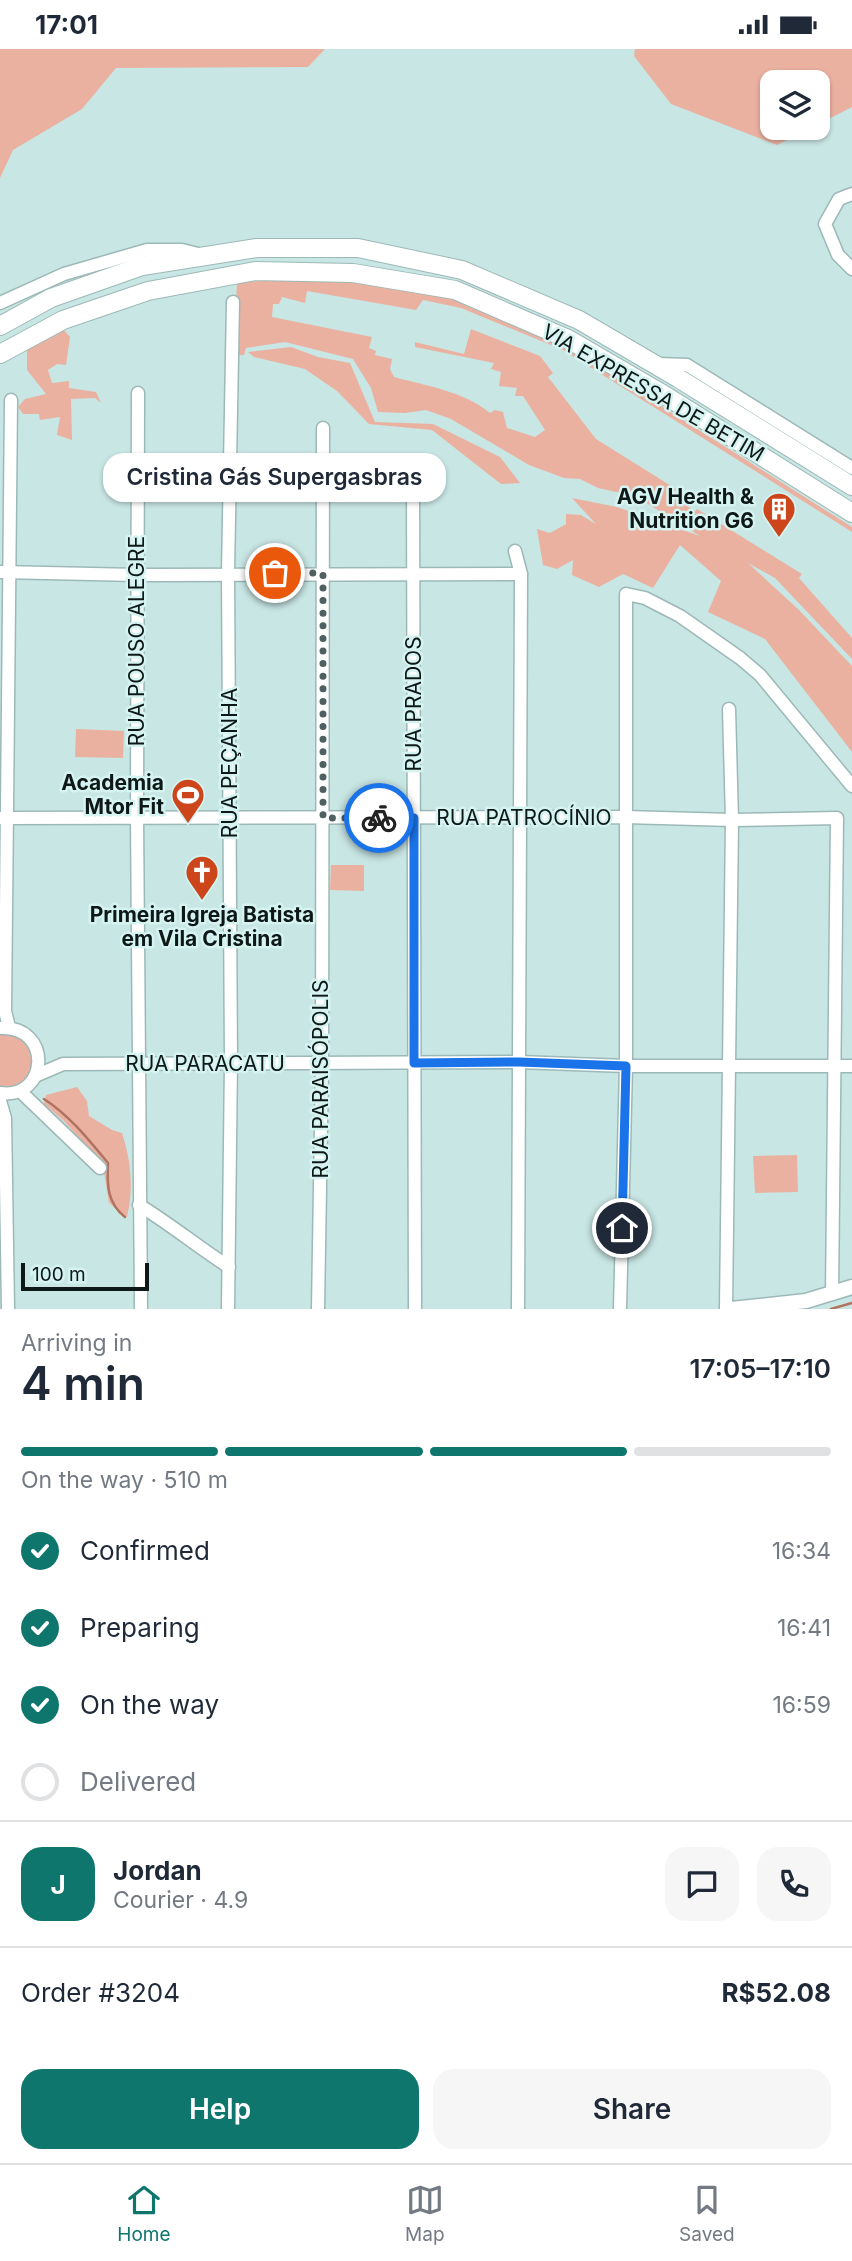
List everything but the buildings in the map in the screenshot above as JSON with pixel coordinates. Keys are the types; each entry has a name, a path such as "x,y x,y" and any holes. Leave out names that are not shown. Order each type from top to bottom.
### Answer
{"highway":[{"path":"0,326 51,298 142,266 257,248 358,248 461,270 579,320 852,486"},
{"name":"VIA EXPRESSA DE BETIM","path":"0,354 63,320 148,291 255,271 353,273 456,290 568,339 666,396 852,513"}],"main road":[{"path":"729,1309 806,1301 852,1287"}],"street":[{"path":"852,194 839,199 825,224 838,255 852,269"},
{"path":"0,303 64,274 147,250 183,250 205,256"},
{"name":"RUA PEÇANHA","path":"228,1309 231,1062 228,573 233,302"},
{"path":"654,364 687,365 852,468"},
{"name":"RUA POUSO ALEGRE","path":"138,393 137,817 141,1309"},
{"path":"11,400 5,572 4,1022 24,1033 35,1045 39,1065 36,1076"},
{"name":"RUA PARAISÓPOLIS","path":"318,1309 322,1065 323,428"},
{"name":"RUA PRADOS","path":"413,478 415,1309"},
{"path":"515,551 521,574 518,1309"},
{"path":"5,572 137,575 414,572 521,574"},
{"path":"620,1309 626,1066 626,594 645,598 680,616 740,658 760,675 852,786"},
{"path":"729,709 732,820 729,1309"},
{"name":"RUA PATROCÍNIO","path":"4,818 837,818 835,1066"},
{"name":"RUA PARACATU","path":"38,1053 63,1064 231,1062 322,1065 519,1062 626,1066 852,1066"},
{"name":"RUA PARACATU","path":"18,1092 36,1076 63,1064"},
{"path":"832,1294 835,1066"},
{"path":"0,1093 18,1092 100,1168"},
{"path":"5,1118 10,1102 18,1092"},
{"path":"0,1101 5,1118 8,1309"},
{"path":"139,1205 169,1223 206,1253 229,1267"}],"shaded area":[{"path":"0,49 325,49 308,67 116,68 82,109 13,150 0,178"},
{"path":"635,49 852,49 852,107 830,118 830,70 760,70 760,138 671,104 634,56"},
{"path":"764,140 787,140 777,145"},
{"path":"322,276 467,301 571,349 852,527 852,532 563,350 461,308 423,300 416,310 307,291 305,303 282,297 279,304 273,304 272,317 372,337 369,348 376,351 375,355 392,359 390,369 394,377 456,394 490,413 495,410 503,412 507,428 535,437 545,430 523,396 515,396 517,388 499,386 501,372 491,369 494,363 415,347 415,342 464,354 471,329 540,356 553,373 548,377 596,439 676,489 673,496 695,511 697,509 802,574 799,578 852,638 852,659 775,578 748,563 799,610 852,666 852,752 765,639 708,612 721,581 680,545 653,588 623,574 599,587 572,575 573,560 557,569 543,565 537,529 550,533 566,524 566,514 581,515 596,524 572,498 617,507 700,536 635,496 598,488 580,479 564,478 529,465 451,419 426,410 405,413 378,412 371,388 353,359 285,342 246,348 244,355 233,355 237,283"},
{"path":"63,329 70,337 66,365 57,364 48,370 52,383 69,381 69,388 96,392 101,403 95,398 71,399 72,440 57,435 60,417 40,420 39,414 23,414 18,407 25,399 46,394 27,370 27,346"},
{"path":"291,347 318,357 350,363 375,422 433,424 500,457 520,483 501,484 432,430 369,424 337,391 305,369 254,357 248,352"},
{"path":"76,729 124,731 123,758 75,757"},
{"path":"331,865 364,865 364,891 330,890"},
{"path":"0,1031 25,1038 35,1054 28,1082 0,1092"},
{"path":"77,1087 87,1101 89,1116 122,1133 130,1175 127,1217 109,1203 103,1166 64,1121 44,1104 46,1095"},
{"path":"797,1155 798,1192 755,1193 753,1156"}],"waterway":[{"path":"44,1099 70,1120 108,1163 111,1200 125,1217"},
{"path":"831,1309 852,1303"}],"way so far":[{"path":"275,573 323,573 323,818 379,818"}],"place":[{"name":"AGV Health & Nutrition G6","path":"779,539"},
{"name":"Cristina Gás Supergasbras","path":"275,573"},
{"name":"Academia Mtor Fit","path":"188,825"},
{"name":"Primeira Igreja Batista em Vila Cristina","path":"202,902"}],"route":[{"path":"379,818 414,818 414,1063 519,1062 626,1066 622,1228"}]}
